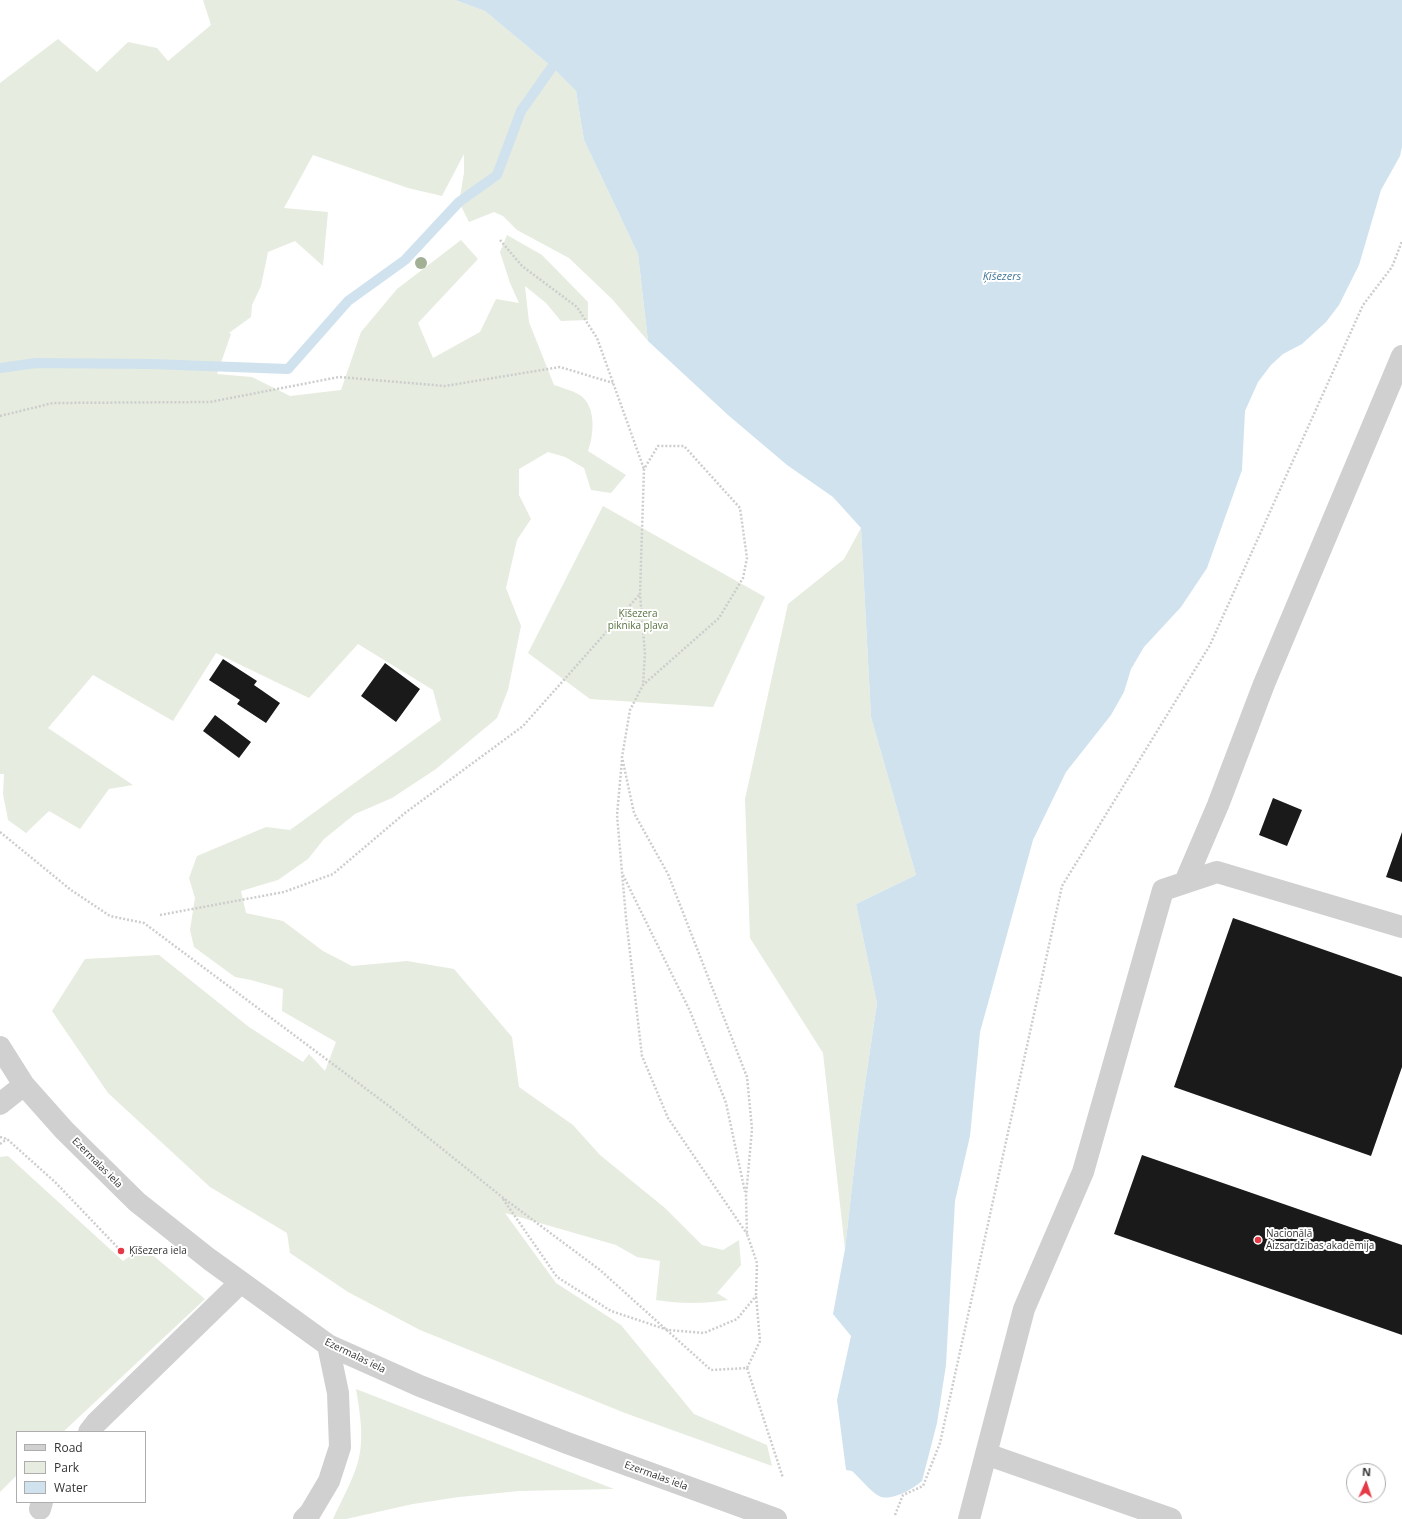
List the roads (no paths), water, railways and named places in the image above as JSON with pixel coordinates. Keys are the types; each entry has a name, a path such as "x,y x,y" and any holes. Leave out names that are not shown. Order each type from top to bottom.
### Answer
{"street":[{"path":"1185,882 1218,805 1264,684 1402,356"},
{"path":"969,1519 1024,1309 1083,1172 1163,890 1217,872 1402,927"},
{"name":"Ezermalas iela","path":"0,1047 24,1085 64,1130 137,1202 241,1282 328,1345 428,1389 567,1443 776,1519"},
{"path":"0,1104 24,1085"},
{"path":"90,1431 241,1282"},
{"path":"304,1519 310,1513 329,1481 340,1447 338,1393 328,1345"},
{"path":"986,1454 1171,1519"}],"water":[{"name":"Ķīšezers","path":"455,0 1402,0 1402,147 1400,156 1381,190 1359,265 1339,305 1326,322 1302,344 1283,354 1271,365 1258,382 1245,411 1242,470 1207,568 1181,607 1144,647 1131,669 1124,692 1111,715 1066,772 1033,840 980,1032 970,1136 955,1201 946,1365 937,1423 922,1481 908,1491 896,1496 879,1496 852,1471 846,1470 837,1400 851,1336 833,1314 845,1249 859,1125 877,1003 856,904 916,875 871,717 861,528 833,497 787,465 728,415 648,341 638,254 584,140 576,91 552,67 485,11"}],"waterway":[{"path":"0,368 36,363 151,364 288,369 348,301 405,260 459,202 497,175 521,111 552,67"}],"place":[{"name":"Nacionālā Aizsardzības akadēmija","path":"1258,1240"},
{"name":"Ķīšezera iela","path":"121,1251"}],"park label":[{"name":"Ķīšezera piknika pļava","path":"638,620"}]}
